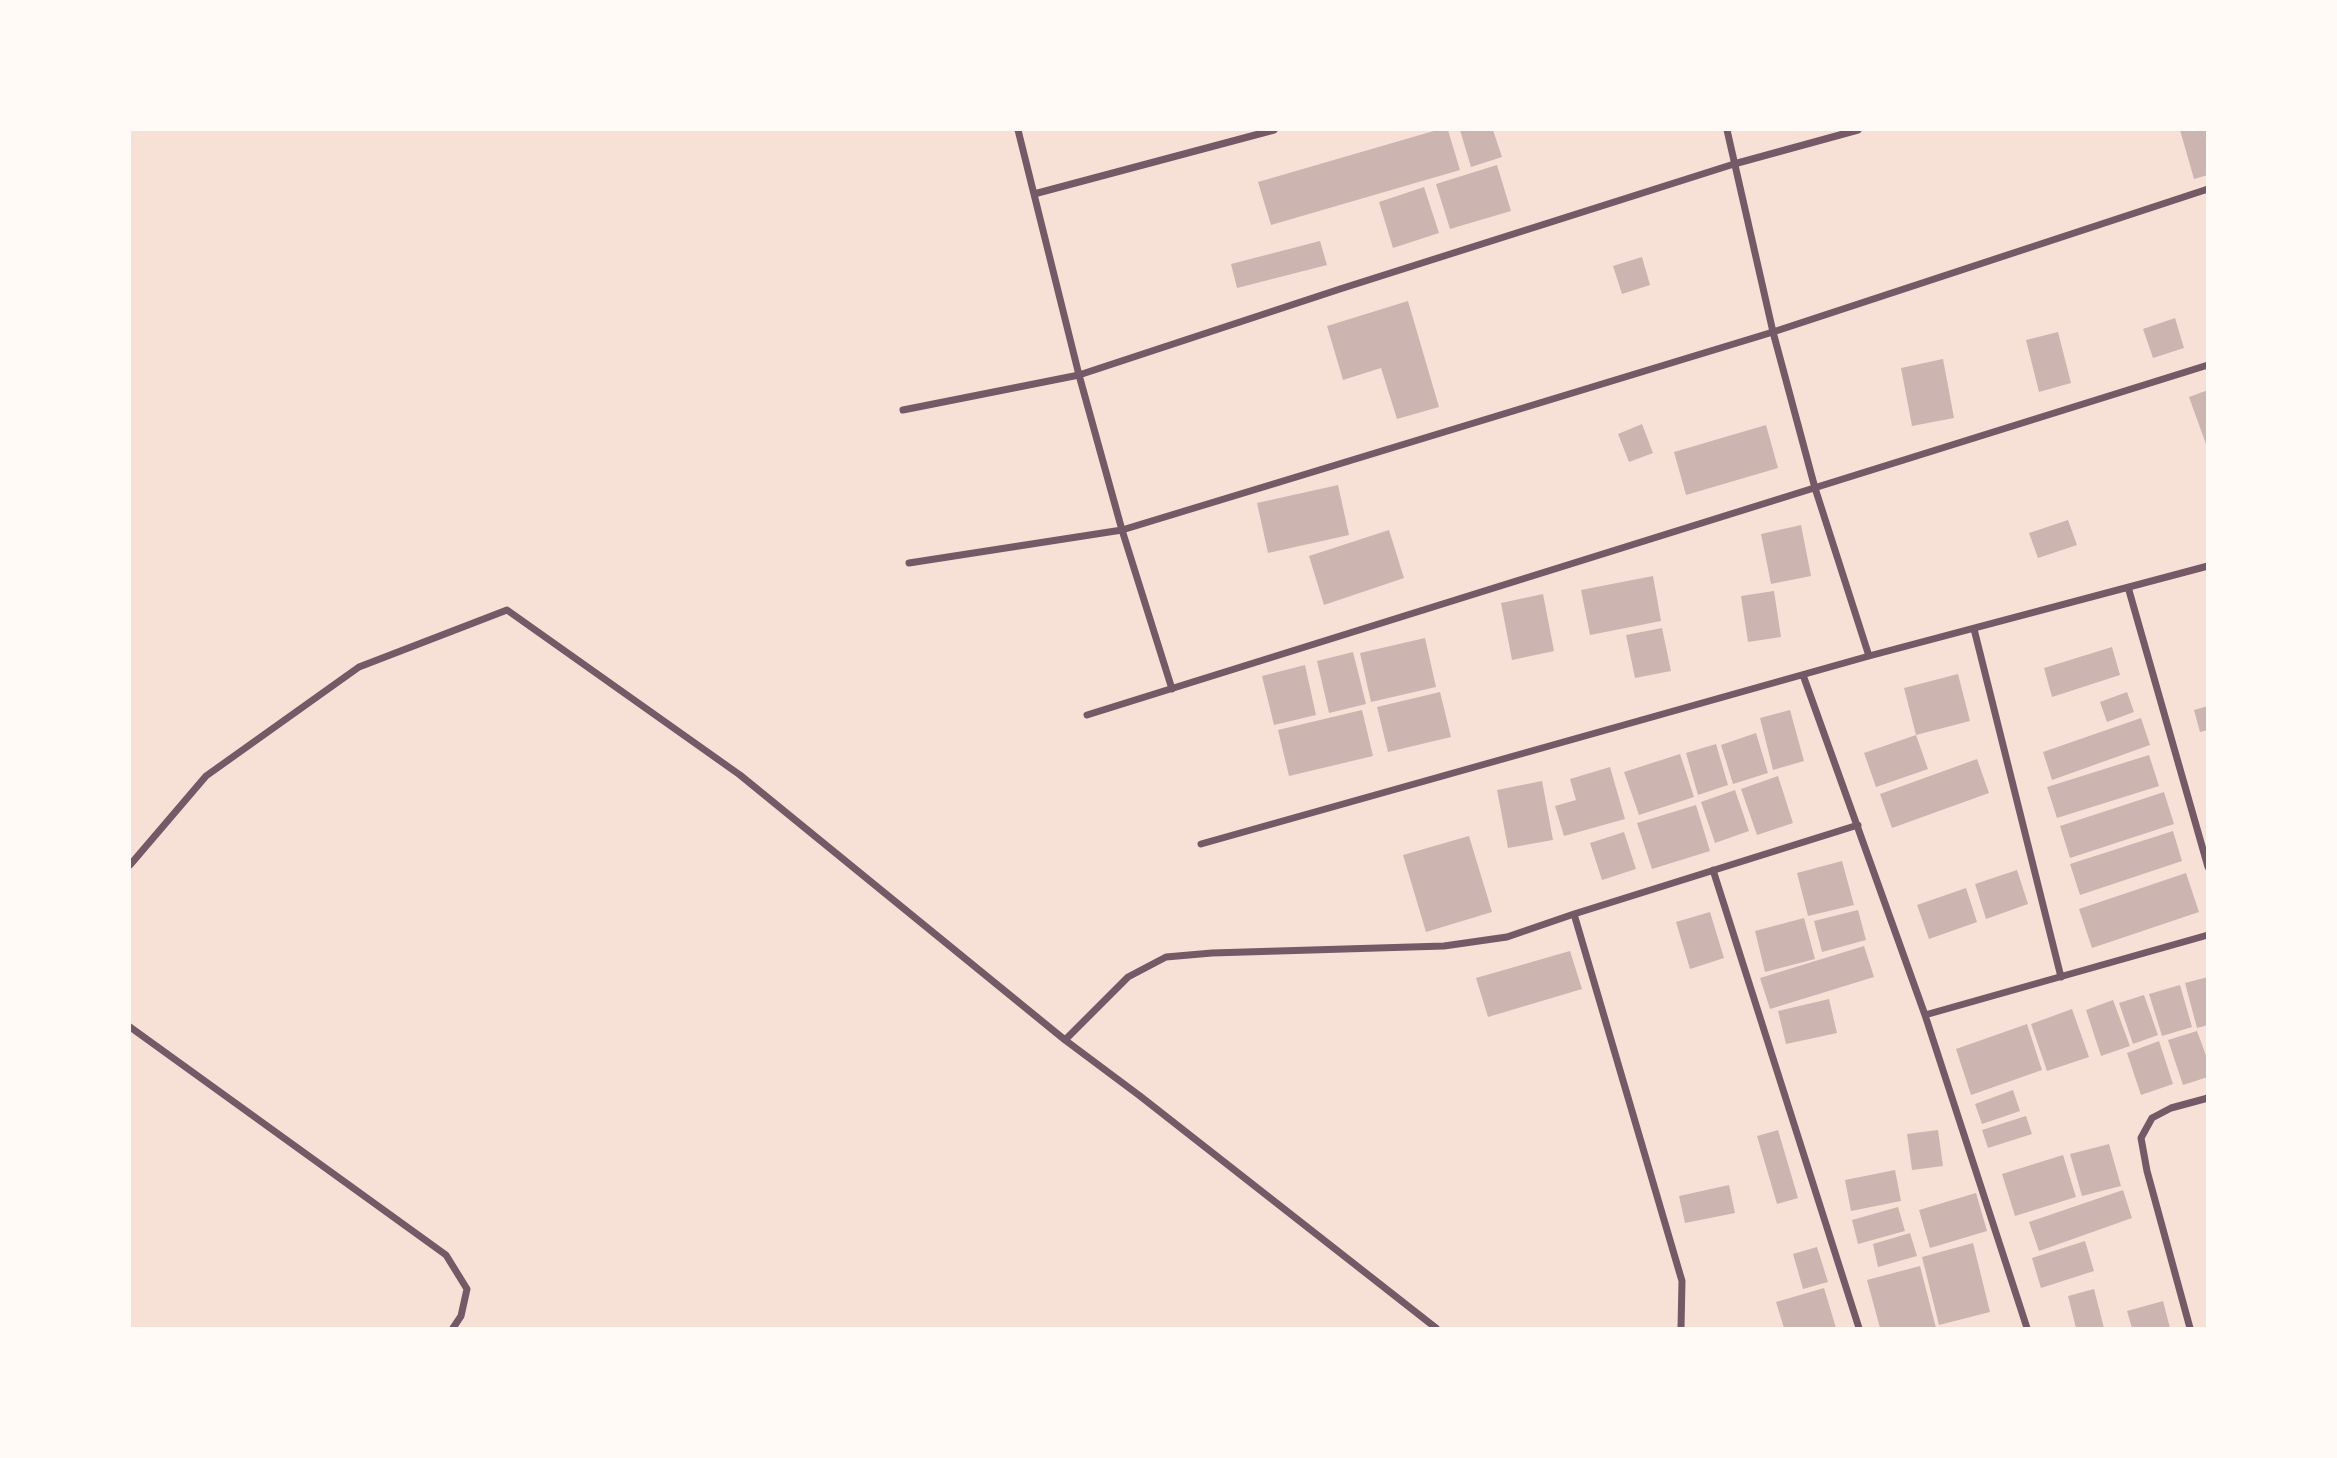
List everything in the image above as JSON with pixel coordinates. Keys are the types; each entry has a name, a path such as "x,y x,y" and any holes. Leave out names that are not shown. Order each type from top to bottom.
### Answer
{"street":[{"path":"1018,130 1079,375 1122,530 1172,689"},
{"path":"1034,194 1274,130"},
{"path":"1727,130 1773,332 1815,488 1869,656"},
{"path":"902,410 1079,375 1734,164 1858,130"},
{"path":"909,563 1122,530 1773,332 2207,190"},
{"path":"1087,715 2207,365"},
{"path":"1201,844 1869,656 2207,566"},
{"path":"2128,587 2207,867"},
{"path":"130,864 206,776 359,667 507,610 740,775 1065,1040 1151,1104 1436,1328"},
{"path":"1974,629 2061,977"},
{"path":"1803,675 1925,1014 2027,1328"},
{"path":"1065,1040 1128,977 1166,957 1212,953 1444,946 1507,937 1858,825"},
{"path":"1713,870 1858,1328"},
{"path":"1574,914 1682,1280 1681,1328"},
{"path":"1925,1014 2207,935"},
{"path":"130,1027 446,1255 467,1289 461,1316 453,1328"},
{"path":"2190,1328 2147,1171 2141,1138 2152,1118 2171,1108 2207,1098"}],"building":[{"path":"1437,130 1448,130 1460,170 1271,225 1258,182"},
{"path":"1460,130 1493,130 1502,157 1471,167"},
{"path":"2180,130 2208,130 2208,175 2194,179"},
{"path":"1497,165 1511,211 1450,229 1436,184"},
{"path":"1424,187 1439,233 1393,248 1379,202"},
{"path":"1320,241 1327,265 1237,288 1231,264"},
{"path":"1642,257 1650,285 1622,294 1613,266"},
{"path":"1408,301 1439,407 1397,419 1381,368 1343,380 1327,326"},
{"path":"2175,318 2184,348 2153,358 2143,329"},
{"path":"2058,332 2071,383 2039,392 2026,340"},
{"path":"1943,359 1954,418 1912,426 1901,368"},
{"path":"2208,390 2208,447 2207,447 2189,397"},
{"path":"1642,424 1653,453 1629,462 1618,434"},
{"path":"1766,425 1778,468 1686,495 1674,452"},
{"path":"1338,485 1349,535 1268,553 1257,503"},
{"path":"2068,520 2077,545 2038,558 2029,533"},
{"path":"1801,525 1811,576 1771,584 1761,534"},
{"path":"1389,530 1404,578 1324,605 1309,556"},
{"path":"1653,576 1661,621 1590,635 1581,590"},
{"path":"1774,591 1781,637 1748,642 1741,596"},
{"path":"1543,594 1554,651 1512,660 1501,603"},
{"path":"1662,628 1671,671 1635,678 1626,635"},
{"path":"1425,638 1436,687 1371,702 1360,653"},
{"path":"2112,647 2120,675 2052,697 2044,668"},
{"path":"1353,652 1366,704 1329,713 1317,661"},
{"path":"1305,665 1316,715 1274,725 1262,676"},
{"path":"1958,674 1970,721 1916,735 1904,688"},
{"path":"1440,692 1451,737 1388,752 1377,707"},
{"path":"2127,692 2134,712 2107,722 2100,702"},
{"path":"2208,706 2208,730 2200,732 2194,710"},
{"path":"1362,710 1373,756 1289,776 1278,730"},
{"path":"1790,710 1804,761 1773,770 1760,718"},
{"path":"2141,718 2150,745 2052,780 2043,752"},
{"path":"1756,733 1768,773 1733,784 1721,745"},
{"path":"1916,735 1928,769 1876,787 1864,753"},
{"path":"1716,744 1728,785 1698,795 1686,753"},
{"path":"1680,754 1694,797 1639,815 1624,772"},
{"path":"2149,755 2159,786 2057,818 2047,787"},
{"path":"1977,759 1989,793 1892,828 1880,794"},
{"path":"1610,767 1625,819 1564,836 1555,806 1576,800 1570,779"},
{"path":"1778,776 1793,823 1757,835 1741,789"},
{"path":"1542,781 1553,840 1508,848 1497,790"},
{"path":"1735,790 1749,831 1715,843 1701,802"},
{"path":"2164,792 2174,824 2070,858 2060,826"},
{"path":"1696,805 1710,851 1652,869 1637,823"},
{"path":"2173,831 2182,861 2080,895 2070,864"},
{"path":"1624,832 1636,869 1602,880 1590,843"},
{"path":"1469,836 1492,912 1426,932 1403,855"},
{"path":"1842,861 1854,905 1808,916 1797,873"},
{"path":"2017,870 2028,904 1986,919 1975,884"},
{"path":"2186,873 2199,912 2092,948 2079,909"},
{"path":"1966,888 1977,922 1929,939 1917,905"},
{"path":"1858,910 1866,940 1822,952 1814,921"},
{"path":"1710,912 1724,958 1690,969 1676,922"},
{"path":"1804,918 1815,959 1765,972 1755,931"},
{"path":"1864,946 1874,977 1770,1009 1760,978"},
{"path":"1570,951 1582,989 1488,1017 1476,978"},
{"path":"2208,977 2208,1025 2197,1028 2185,983"},
{"path":"2180,985 2192,1027 2162,1036 2149,994"},
{"path":"2144,995 2158,1035 2133,1044 2119,1003"},
{"path":"1829,999 1837,1033 1786,1044 1778,1011"},
{"path":"2113,1000 2130,1046 2101,1056 2086,1010"},
{"path":"2072,1009 2089,1057 2047,1071 2031,1024"},
{"path":"2027,1024 2042,1070 1971,1095 1956,1049"},
{"path":"2197,1031 2208,1061 2208,1077 2183,1085 2168,1040"},
{"path":"2159,1041 2173,1084 2141,1095 2127,1053"},
{"path":"2013,1090 2020,1111 1982,1124 1975,1104"},
{"path":"2026,1116 2032,1134 1988,1148 1982,1130"},
{"path":"1778,1130 1798,1198 1777,1204 1757,1136"},
{"path":"1938,1130 1943,1166 1912,1170 1907,1134"},
{"path":"2109,1144 2121,1186 2082,1196 2070,1154"},
{"path":"2063,1155 2076,1197 2015,1216 2002,1174"},
{"path":"1895,1170 1901,1201 1851,1211 1845,1180"},
{"path":"1729,1185 1735,1213 1685,1223 1679,1196"},
{"path":"2123,1190 2132,1218 2039,1251 2029,1222"},
{"path":"1976,1193 1987,1231 1930,1248 1919,1210"},
{"path":"1898,1207 1905,1231 1858,1244 1852,1220"},
{"path":"1910,1233 1917,1256 1878,1267 1873,1244"},
{"path":"2085,1241 2094,1271 2041,1288 2032,1258"},
{"path":"1973,1243 1990,1312 1939,1325 1922,1257"},
{"path":"1817,1247 1828,1282 1803,1289 1793,1254"},
{"path":"1920,1266 1936,1328 1880,1328 1867,1280"},
{"path":"1824,1288 1836,1328 1784,1328 1776,1302"},
{"path":"2094,1289 2104,1328 2076,1328 2068,1296"},
{"path":"2163,1301 2170,1328 2132,1328 2127,1311"}]}
